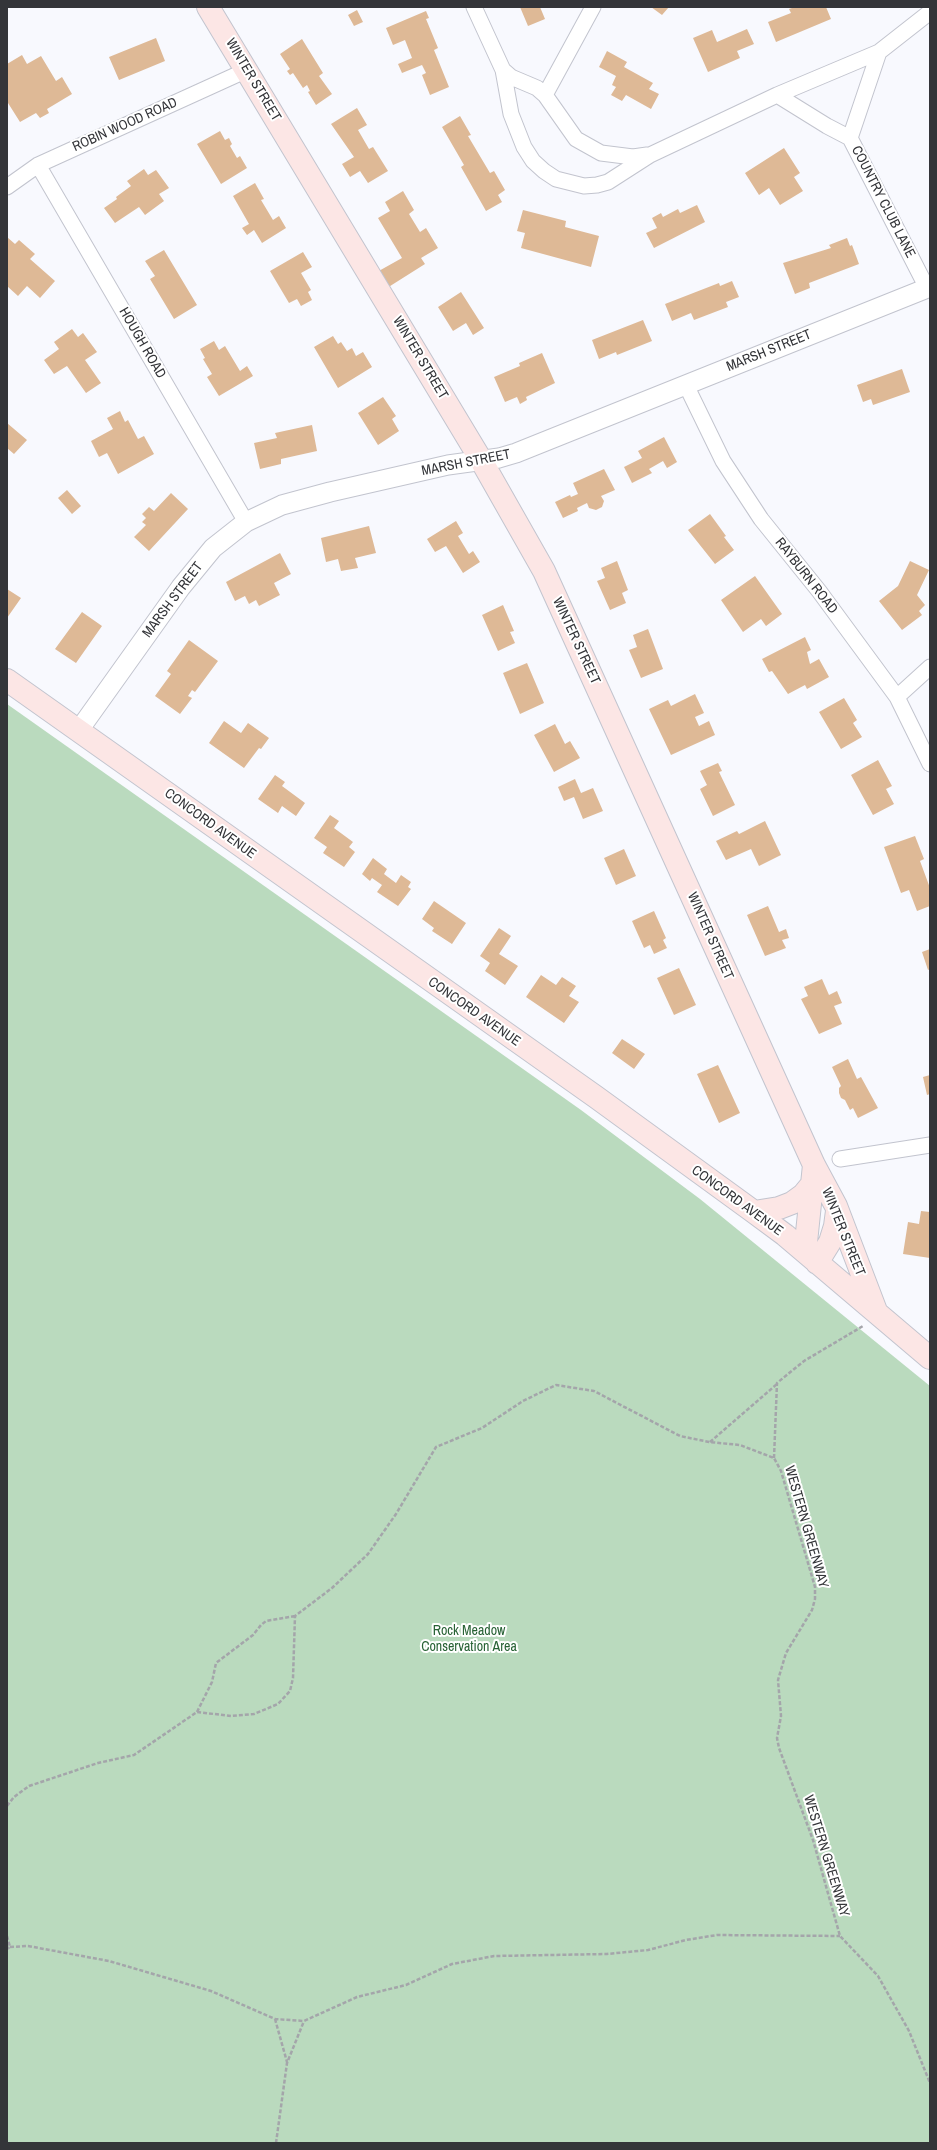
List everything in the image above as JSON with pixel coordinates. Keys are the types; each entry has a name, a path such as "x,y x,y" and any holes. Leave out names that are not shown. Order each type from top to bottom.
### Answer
{"main road":[{"name":"WINTER STREET","path":"208,7 481,460 528,542 559,602 813,1174 836,1206 869,1319"},
{"name":"CONCORD AVENUE","path":"7,680 754,1212 811,1258 869,1319 930,1358"},
{"path":"754,1212 779,1208 792,1203 803,1195 813,1174"},
{"path":"811,1258 813,1174"},
{"path":"811,1258 830,1242 836,1220 836,1206"}],"street":[{"path":"474,7 503,70 511,114 524,147 544,170 556,179 570,184 597,185 608,182 650,155 777,95 879,52 930,12"},
{"path":"545,95 593,7"},
{"name":"COUNTRY CLUB LANE","path":"850,138 879,52"},
{"name":"ROBIN WOOD ROAD","path":"7,187 38,165 247,70"},
{"path":"503,70 511,76 537,88 545,95 576,139 588,146 601,153 616,156 633,157 650,155"},
{"name":"COUNTRY CLUB LANE","path":"777,95 827,126 850,138 929,287"},
{"name":"HOUGH ROAD","path":"38,165 246,522"},
{"name":"MARSH STREET","path":"79,730 185,582 212,548 246,522 282,506 330,492 448,465 516,453 929,287"},
{"name":"RAYBURN ROAD","path":"686,385 723,461 761,519 819,591 897,697 930,764"},
{"path":"897,697 930,667"},
{"path":"840,1159 930,1145"}],"path":[{"path":"709,1442 804,1361 869,1319"},
{"path":"774,1458 777,1383"},
{"name":"WESTERN GREENWAY","path":"295,1616 332,1588 368,1554 396,1514 436,1447 482,1428 523,1402 556,1385 594,1391 680,1436 709,1442 740,1445 774,1458 787,1490 815,1587 815,1600 812,1610 786,1653 778,1680 781,1716 777,1738 779,1748 813,1840 840,1936 878,1976 909,2031 930,2083"},
{"path":"7,1806 14,1797 29,1786 98,1763 134,1754 197,1712 212,1682 216,1663 253,1636 266,1621 295,1616 293,1678 290,1691 278,1704 254,1714 231,1716 197,1712"},
{"path":"7,1949 10,1947 28,1946 109,1962 211,1991 275,2019 304,2021 357,1997 406,1985 452,1964 494,1956 628,1952 648,1950 686,1940 717,1935 840,1936"},
{"path":"7,1936 10,1947"},
{"path":"275,2019 287,2062"},
{"path":"276,2143 287,2062 304,2021"}],"green space":[{"name":"Rock Meadow Conservation Area","path":"7,704 581,1110 700,1199 930,1386 930,2143 7,2143"}],"building":[{"path":"520,7 540,7 545,19 528,26"},
{"path":"651,7 669,7 662,15"},
{"path":"795,7 826,7 831,19 776,42 768,22 791,13 789,9"},
{"path":"357,10 363,22 354,26 348,15"},
{"path":"426,11 429,18 426,19 438,48 434,50 449,87 430,95 422,75 426,73 422,65 402,73 398,64 412,58 405,40 393,45 386,28"},
{"path":"747,29 754,44 737,51 740,58 708,72 693,38 712,30 717,42"},
{"path":"156,38 165,61 119,80 109,57"},
{"path":"302,39 323,73 319,76 332,94 316,105 308,92 310,91 307,85 303,88 293,73 290,75 287,71 290,69 280,54"},
{"path":"607,51 627,62 624,67 653,83 649,89 659,94 651,109 626,95 622,101 611,95 616,87 612,85 616,76 599,67"},
{"path":"22,55 27,64 41,56 56,81 62,77 72,94 47,109 49,113 40,118 36,113 20,122 8,103 7,104 7,64"},
{"path":"357,108 367,125 358,130 369,149 373,147 388,171 368,183 360,171 350,177 342,164 354,157 331,124"},
{"path":"460,116 471,135 468,136 490,173 494,171 505,190 498,195 502,202 486,211 461,167 464,165 442,127"},
{"path":"220,131 225,140 229,138 232,144 230,146 237,158 240,156 247,168 221,184 197,144"},
{"path":"784,148 800,173 794,177 803,191 780,205 769,188 759,195 745,173"},
{"path":"144,169 148,175 156,170 169,188 159,194 164,201 145,215 139,207 115,223 104,208 117,199 116,197 131,186 127,181"},
{"path":"255,183 264,199 261,200 273,220 279,216 286,228 262,243 254,230 247,235 242,228 249,224 233,196"},
{"path":"403,191 414,210 409,214 420,232 426,228 438,248 421,258 425,264 387,288 377,272 402,258 378,218 390,211 385,202"},
{"path":"697,205 705,222 654,248 646,233 657,228 652,218 661,213 663,217 678,209 680,213"},
{"path":"523,210 566,221 565,227 599,236 591,267 521,248 525,233 517,231"},
{"path":"7,237 15,244 19,240 35,254 30,259 55,281 40,298 27,286 18,296 7,286"},
{"path":"847,238 850,246 852,245 859,264 809,283 810,288 795,294 783,263 831,248 829,245"},
{"path":"164,250 197,305 174,319 150,279 155,276 145,261"},
{"path":"303,252 312,267 301,273 311,290 308,292 312,300 301,306 297,299 289,303 270,271"},
{"path":"732,281 739,297 726,302 728,307 694,320 691,313 672,321 665,304 719,283 720,286"},
{"path":"461,292 484,328 473,335 466,323 453,331 438,307"},
{"path":"643,320 652,341 617,355 616,352 599,359 592,340"},
{"path":"72,329 78,337 83,333 97,352 85,360 101,383 86,393 67,366 54,374 44,360 59,349 54,342"},
{"path":"333,336 338,344 341,342 347,351 352,348 356,356 363,352 372,367 338,388 314,347"},
{"path":"214,341 219,350 225,346 240,371 247,366 253,376 219,396 207,377 212,374 203,359 205,358 200,349"},
{"path":"542,353 555,383 526,397 527,400 520,404 517,397 505,402 494,377 520,366 519,363"},
{"path":"902,369 910,392 873,405 871,399 863,402 857,385"},
{"path":"383,397 396,416 392,419 399,431 378,445 358,413"},
{"path":"120,411 125,422 128,420 138,439 144,436 154,454 118,474 107,453 99,457 91,441 113,429 107,418"},
{"path":"7,423 27,440 14,454 7,448"},
{"path":"312,425 317,451 281,459 281,464 260,469 254,443 277,438 275,433"},
{"path":"664,437 677,462 667,468 663,461 649,469 652,473 632,483 624,467 642,458 638,451"},
{"path":"604,469 615,490 601,496 604,501 602,507 596,510 589,508 587,503 577,508 578,511 563,518 555,502 570,495 571,497 578,494 573,483"},
{"path":"67,490 81,506 72,514 58,498"},
{"path":"171,493 188,509 149,551 134,537 146,525 142,522 146,518 142,514 149,507 154,511"},
{"path":"710,514 734,550 715,564 688,530"},
{"path":"456,521 463,533 458,536 469,554 473,551 480,562 463,573 446,546 435,552 427,539"},
{"path":"369,526 376,553 355,558 358,568 341,571 338,559 326,562 321,538"},
{"path":"280,553 291,574 274,583 280,595 259,606 256,600 249,604 245,596 235,601 226,582"},
{"path":"617,561 628,590 622,593 626,603 610,610 597,581 605,578 601,568"},
{"path":"910,561 929,570 917,595 925,605 919,611 922,615 902,630 879,601 898,586"},
{"path":"755,576 782,614 766,626 761,619 743,632 721,600"},
{"path":"7,589 21,598 7,618"},
{"path":"503,605 514,631 510,632 515,643 498,651 482,615"},
{"path":"82,612 102,626 76,663 55,649"},
{"path":"648,629 663,669 641,678 629,650 637,647 633,635"},
{"path":"805,637 811,650 807,652 810,664 819,659 829,677 807,689 805,685 788,694 772,671 769,672 762,659"},
{"path":"189,640 218,661 195,692 192,690 188,696 192,698 180,714 155,696 171,674 167,671"},
{"path":"527,663 544,703 520,714 503,673"},
{"path":"695,694 704,713 695,717 699,726 709,721 715,735 671,755 649,709 668,700 671,706"},
{"path":"844,698 857,720 853,723 862,737 841,749 819,712"},
{"path":"224,721 241,733 248,723 269,738 261,749 259,748 244,768 209,743"},
{"path":"555,724 565,744 570,741 580,758 554,772 534,735"},
{"path":"878,760 892,786 886,789 894,804 873,815 851,775"},
{"path":"718,763 722,771 719,772 735,805 713,816 700,789 707,785 700,771"},
{"path":"275,775 285,782 282,786 305,803 296,816 282,806 278,813 258,799"},
{"path":"575,779 581,793 593,788 603,811 583,819 574,797 564,801 558,787"},
{"path":"330,815 339,821 334,828 353,842 349,847 355,852 344,867 323,853 327,847 314,838"},
{"path":"765,821 781,855 759,866 751,849 726,860 716,841 737,831 739,834"},
{"path":"915,836 924,859 920,861 930,888 930,906 917,911 909,890 901,893 884,847"},
{"path":"624,849 636,876 616,885 604,858"},
{"path":"373,858 387,869 384,874 396,883 401,875 411,882 408,887 411,889 398,906 377,892 382,885 372,878 370,881 362,874"},
{"path":"434,901 466,923 452,944 432,931 434,928 422,919"},
{"path":"768,906 779,932 786,929 789,938 782,940 786,948 765,956 747,915"},
{"path":"654,911 666,938 663,940 667,948 654,954 650,945 644,948 632,921"},
{"path":"499,928 511,936 499,954 518,966 505,985 485,971 490,963 480,956"},
{"path":"930,949 930,969 928,970 922,952"},
{"path":"679,968 696,1005 674,1015 657,978"},
{"path":"541,975 556,985 562,977 576,986 569,996 579,1002 564,1023 526,997"},
{"path":"822,979 829,995 837,991 842,1003 834,1006 842,1024 819,1034 801,999 808,996 804,987"},
{"path":"622,1039 645,1054 634,1069 612,1053"},
{"path":"848,1059 857,1079 861,1077 878,1108 858,1118 853,1108 850,1110 845,1100 841,1098 839,1088 841,1086 832,1067"},
{"path":"718,1065 740,1113 719,1123 697,1074"},
{"path":"930,1075 930,1094 927,1095 923,1077"},
{"path":"921,1211 930,1212 930,1258 903,1254 908,1222 919,1224"}]}
